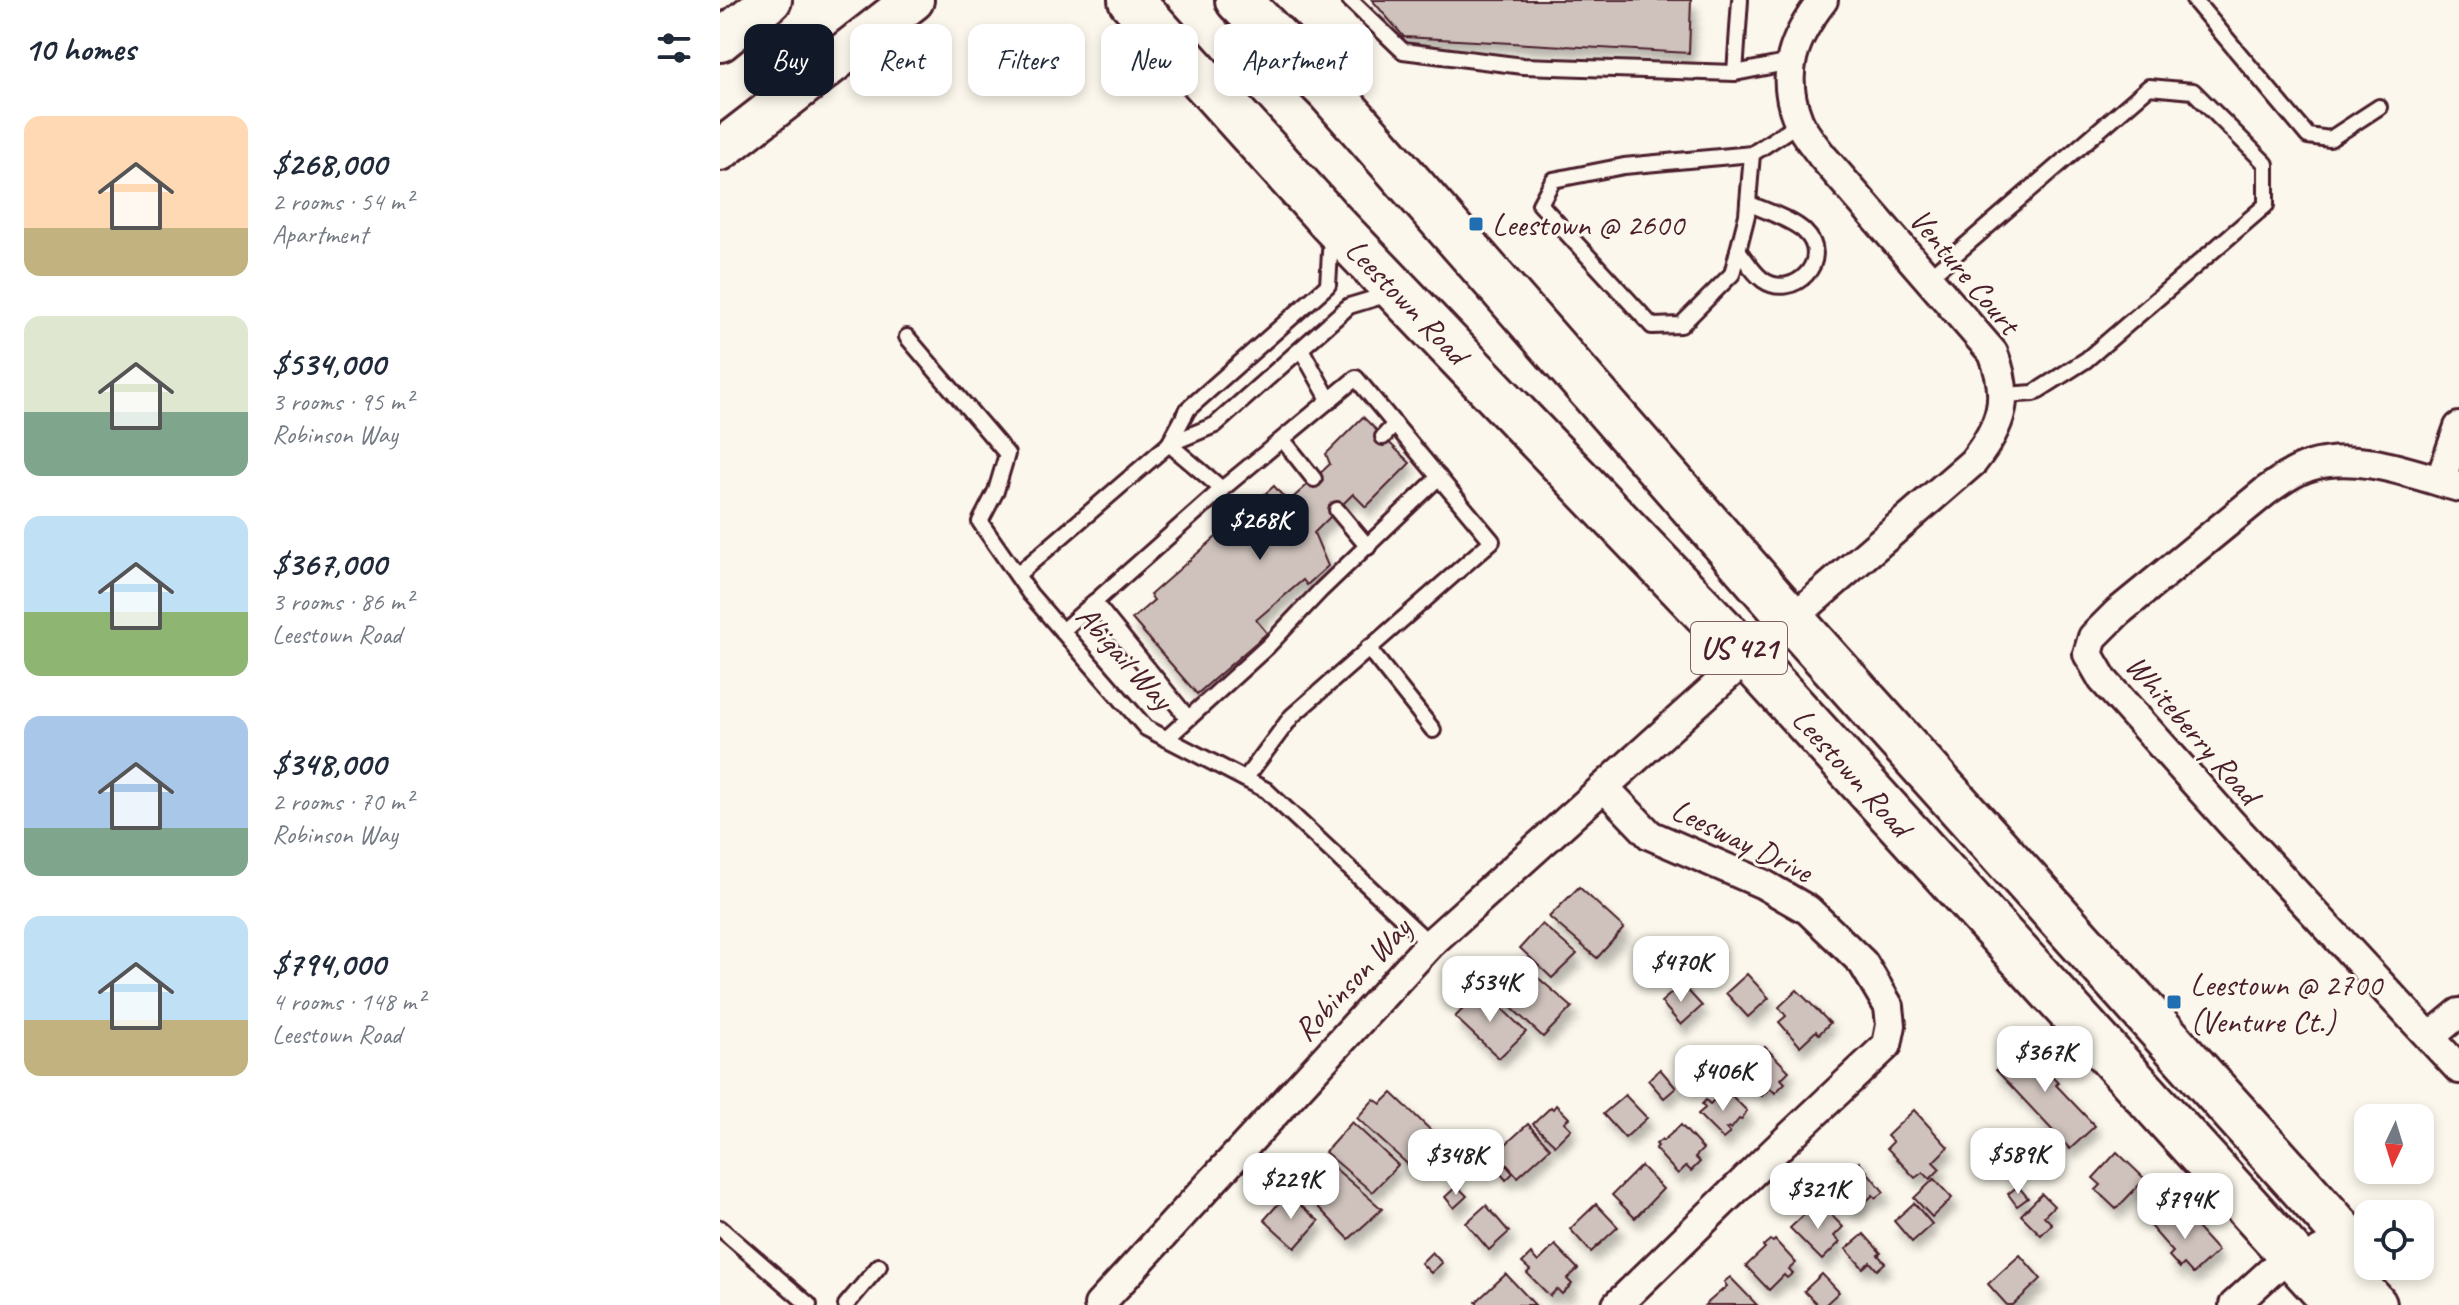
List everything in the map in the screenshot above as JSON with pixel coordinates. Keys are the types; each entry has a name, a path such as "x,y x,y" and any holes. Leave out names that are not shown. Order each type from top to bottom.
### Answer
{"main road":[{"path":"720,41 771,0"},
{"path":"720,150 913,0"},
{"name":"Leestown Road","path":"1131,0 1331,222 1748,657 2337,1305"},
{"name":"Leestown Road","path":"1238,0 1330,92 1791,619 2354,1245"},
{"path":"2290,1254 2307,1253 2333,1262 2374,1305"},
{"path":"2386,1280 2408,1305"}],"street":[{"name":"Venture Court","path":"1823,0 1802,27 1791,62 1791,96 1799,123 1822,156 1993,353 2000,370 2004,395"},
{"path":"1748,657 1973,462 1995,430 2004,395"},
{"path":"2450,484 2459,427"},
{"name":"Whiteberry Road","path":"2450,484 2371,463 2333,461 2290,475 2266,491 2118,612 2093,637 2088,654 2103,680 2459,1069"},
{"name":"Robinson Way","path":"1099,1305 1430,944 1748,657"},
{"name":"Leesway Drive","path":"1604,787 1650,835 1763,884 1808,910 1863,963 1889,1007 1891,1025 1887,1045 1617,1305"},
{"path":"2430,1037 2459,1013"},
{"path":"2234,1305 2290,1254"}],"lane":[{"path":"1350,0 1403,51 1523,66 1735,73 1791,62"},
{"path":"1735,73 1740,0"},
{"path":"2194,0 2308,136 2330,139 2379,107"},
{"path":"1929,277 2149,87 2193,91 2266,164 2266,205 2086,360 2034,393 2004,395"},
{"path":"1752,154 1748,203 1732,274 1681,325 1652,326 1540,204 1553,180 1624,166 1752,154 1799,123"},
{"path":"1738,250 1756,274 1766,282 1778,285 1803,279 1809,274 1814,261 1814,247 1805,232 1748,203"},
{"path":"1169,444 1188,409 1328,285 1331,222"},
{"path":"1017,575 1169,444 1215,425 1349,306 1398,291"},
{"name":"Abigail Way","path":"907,337 1007,454 996,491 980,522 1062,631 1146,728 1266,790 1430,944"},
{"path":"1301,349 1330,401"},
{"path":"1062,631 1222,489 1356,378 1492,541 1292,716 1245,779"},
{"path":"1383,437 1395,424"},
{"path":"1283,440 1314,479"},
{"path":"1169,444 1222,489"},
{"path":"1166,739 1268,646 1321,590 1439,477"},
{"path":"1337,510 1368,547"},
{"path":"1094,602 1187,717"},
{"path":"1368,648 1433,730"},
{"path":"720,1228 809,1305"},
{"path":"846,1305 879,1266"}],"building":[{"path":"1372,0 1691,0 1689,53 1404,37"},
{"path":"1363,417 1410,463 1366,507 1353,494 1314,533 1328,566 1307,585 1303,580 1256,620 1267,633 1197,694 1132,619 1154,600 1150,595 1274,486 1288,502 1330,464 1326,454"},
{"path":"1579,887 1624,928 1597,958 1549,917"},
{"path":"1542,924 1577,954 1552,978 1520,948"},
{"path":"1521,963 1572,1007 1543,1037 1486,984 1501,968 1510,975"},
{"path":"1747,974 1769,998 1748,1017 1726,993"},
{"path":"1682,984 1702,1006 1681,1025 1661,1002"},
{"path":"1482,989 1526,1032 1499,1058 1455,1017"},
{"path":"1797,990 1830,1023 1800,1046 1779,1022 1786,1016 1779,1007"},
{"path":"2028,1040 2049,1064 2044,1068 2058,1083 2056,1085 2095,1126 2070,1149 1996,1070"},
{"path":"1765,1047 1789,1071 1781,1079 1785,1083 1775,1093 1770,1088 1762,1096 1739,1072 1745,1060 1748,1063"},
{"path":"1660,1069 1676,1088 1664,1098 1648,1080"},
{"path":"1725,1089 1747,1111 1731,1129 1726,1129 1730,1133 1723,1139 1698,1114 1705,1108 1702,1104 1706,1100 1710,1104"},
{"path":"1392,1093 1444,1143 1415,1171 1357,1118 1374,1099 1381,1104"},
{"path":"1625,1095 1647,1118 1625,1138 1603,1114"},
{"path":"1556,1105 1569,1118 1564,1122 1571,1129 1555,1145 1533,1124"},
{"path":"1914,1110 1948,1147 1933,1162 1940,1169 1930,1179 1923,1172 1915,1178 1887,1148 1893,1142 1887,1136"},
{"path":"1352,1122 1398,1165 1372,1192 1325,1152"},
{"path":"1528,1124 1550,1148 1518,1177 1496,1153"},
{"path":"1681,1125 1703,1149 1695,1157 1700,1162 1691,1171 1686,1166 1678,1174 1655,1149 1656,1144"},
{"path":"2117,1152 2145,1179 2116,1209 2096,1190 2101,1185 2093,1178"},
{"path":"1312,1161 1322,1169 1330,1164 1382,1209 1349,1239 1293,1181"},
{"path":"1503,1162 1513,1173 1506,1180 1496,1168"},
{"path":"1859,1162 1884,1192 1876,1198 1873,1195 1855,1212 1832,1187 1842,1178 1839,1174 1845,1168 1848,1172"},
{"path":"1641,1166 1663,1189 1635,1218 1612,1195"},
{"path":"1934,1179 1952,1198 1932,1217 1914,1198"},
{"path":"1457,1186 1467,1196 1454,1208 1445,1197"},
{"path":"2018,1186 2028,1198 2017,1206 2008,1194"},
{"path":"1287,1194 1319,1221 1295,1248 1264,1220"},
{"path":"2042,1194 2054,1206 2044,1216 2052,1224 2041,1235 2021,1215"},
{"path":"1914,1203 1932,1224 1912,1242 1894,1221"},
{"path":"1596,1204 1618,1227 1591,1252 1570,1229"},
{"path":"1821,1204 1843,1227 1834,1236 1840,1242 1822,1260 1790,1228 1808,1211 1811,1214"},
{"path":"1486,1205 1509,1232 1489,1250 1466,1223"},
{"path":"2180,1209 2218,1251 2193,1274 2184,1264 2180,1268 2169,1256 2173,1252 2150,1226 2160,1217 2165,1222"},
{"path":"1864,1234 1881,1253 1878,1255 1885,1263 1877,1270 1870,1262 1863,1268 1846,1249"},
{"path":"1770,1240 1775,1240 1796,1263 1789,1269 1793,1273 1787,1278 1784,1275 1769,1290 1746,1266"},
{"path":"1555,1245 1578,1269 1567,1279 1572,1284 1562,1294 1557,1289 1550,1296 1527,1273 1530,1270 1522,1263 1531,1254 1538,1262"},
{"path":"1432,1252 1442,1263 1431,1273 1421,1263"},
{"path":"2020,1255 2041,1279 2013,1305 2007,1305 1988,1284"},
{"path":"1506,1274 1535,1305 1478,1305 1476,1302"},
{"path":"1822,1274 1839,1292 1825,1305 1818,1305 1804,1291"},
{"path":"1730,1277 1757,1305 1705,1305 1727,1286 1724,1282"}],"place":[{"name":"Leestown @ 2600","path":"1476,224"},
{"name":"Leestown @ 2700 (Venture Ct.)","path":"2174,1002"}]}
